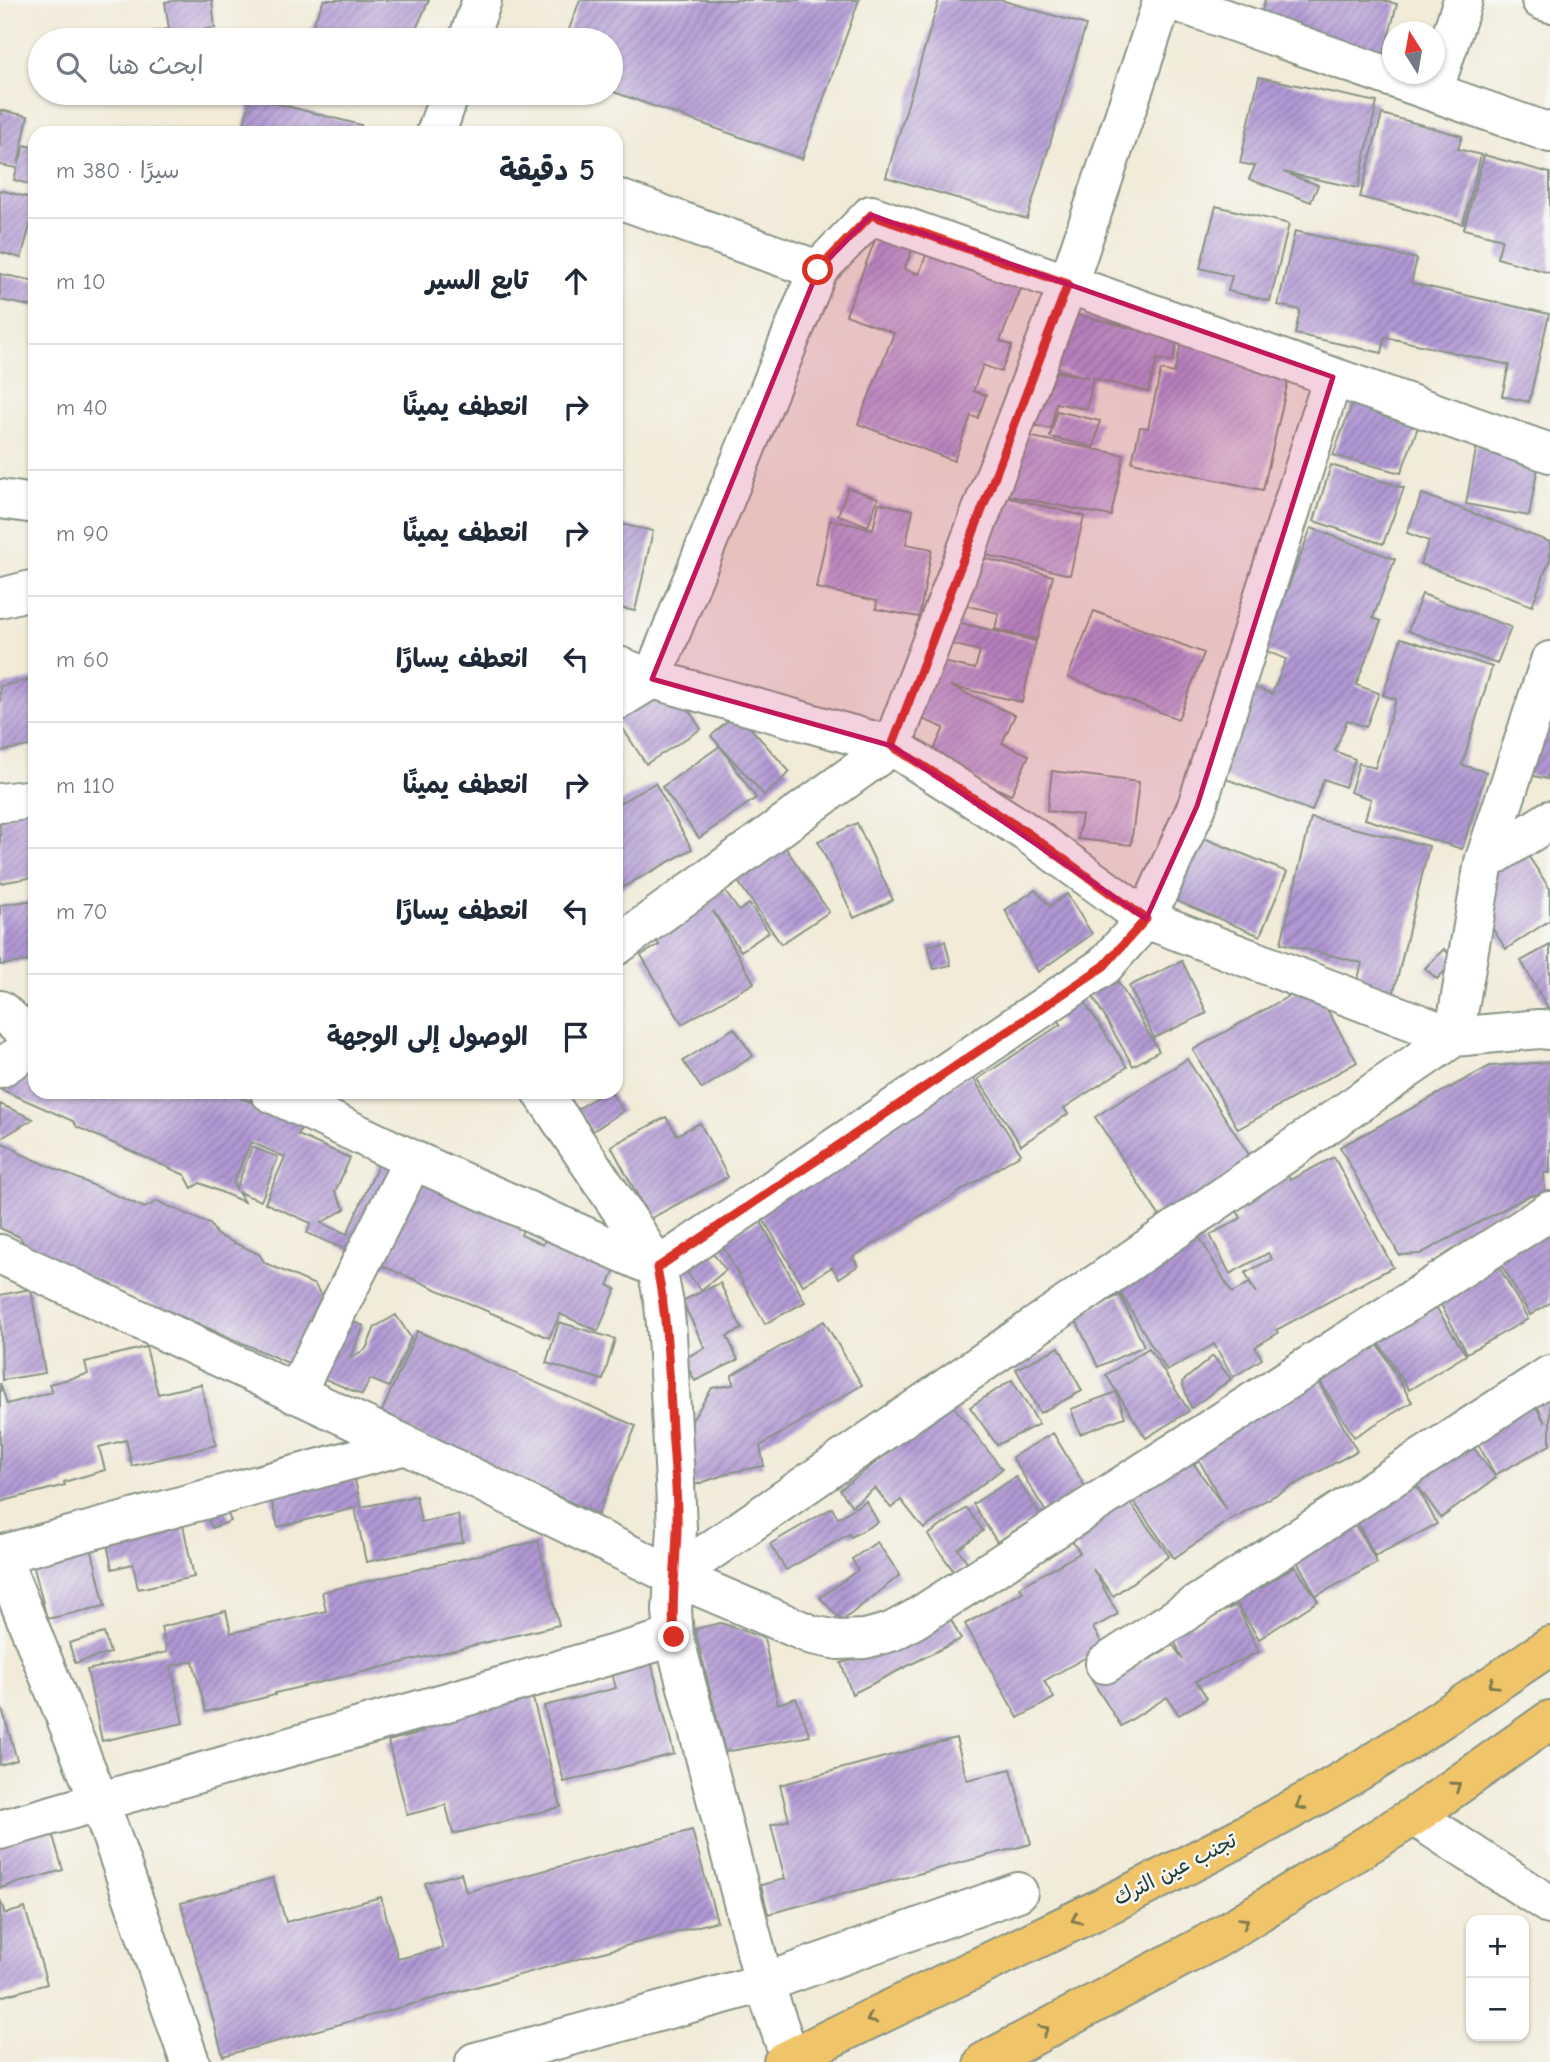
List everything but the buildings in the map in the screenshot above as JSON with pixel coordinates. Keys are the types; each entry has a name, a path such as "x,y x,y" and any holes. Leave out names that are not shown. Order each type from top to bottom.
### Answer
{"highway":[{"name":"تجنب عين الترك","path":"787,2060 1131,1893 1309,1800 1406,1742 1550,1646"},
{"path":"984,2062 1214,1940 1414,1816 1550,1720"}],"street":[{"path":"472,28 482,0"},
{"path":"623,941 892,746 1068,284 1163,0"},
{"path":"1171,0 1550,133"},
{"path":"1433,92 1462,0"},
{"path":"1541,0 1550,3"},
{"path":"438,126 446,105"},
{"path":"623,200 818,270"},
{"path":"623,697 652,679 818,270 871,215 1550,453"},
{"path":"657,1268 1104,966 1146,919 1197,806 1333,377"},
{"path":"0,499 28,503"},
{"path":"0,598 28,591"},
{"path":"674,1576 1454,1037 1484,862 1550,661"},
{"path":"623,668 652,679 892,746 1026,832 1146,919 1454,1037 1539,1029 1550,1031"},
{"path":"0,803 28,800"},
{"path":"1484,862 1550,820"},
{"path":"0,1010 28,1036"},
{"path":"0,1068 28,1048"},
{"path":"285,1099 412,1160 657,1268"},
{"path":"547,1099 657,1268 667,1335 677,1528 672,1610 674,1637 764,1983 787,2060"},
{"path":"295,1394 412,1160"},
{"path":"0,1254 674,1576 812,1635 838,1640 865,1639 891,1632 1550,1211"},
{"path":"1105,1664 1550,1375"},
{"path":"190,2062 100,1803 0,1555 406,1446"},
{"path":"0,1830 674,1637"},
{"path":"1414,1816 1550,1905"},
{"path":"475,2062 764,1983 1018,1892"}],"highlighted area":[{"path":"871,215 1333,377 1197,806 1146,919 892,746 652,679 818,270"}],"route":[{"path":"674,1637 672,1610 677,1528 675,1483 667,1335 657,1268 1104,966 1146,919 1026,832 892,746 1068,284 871,215 818,270"}]}
